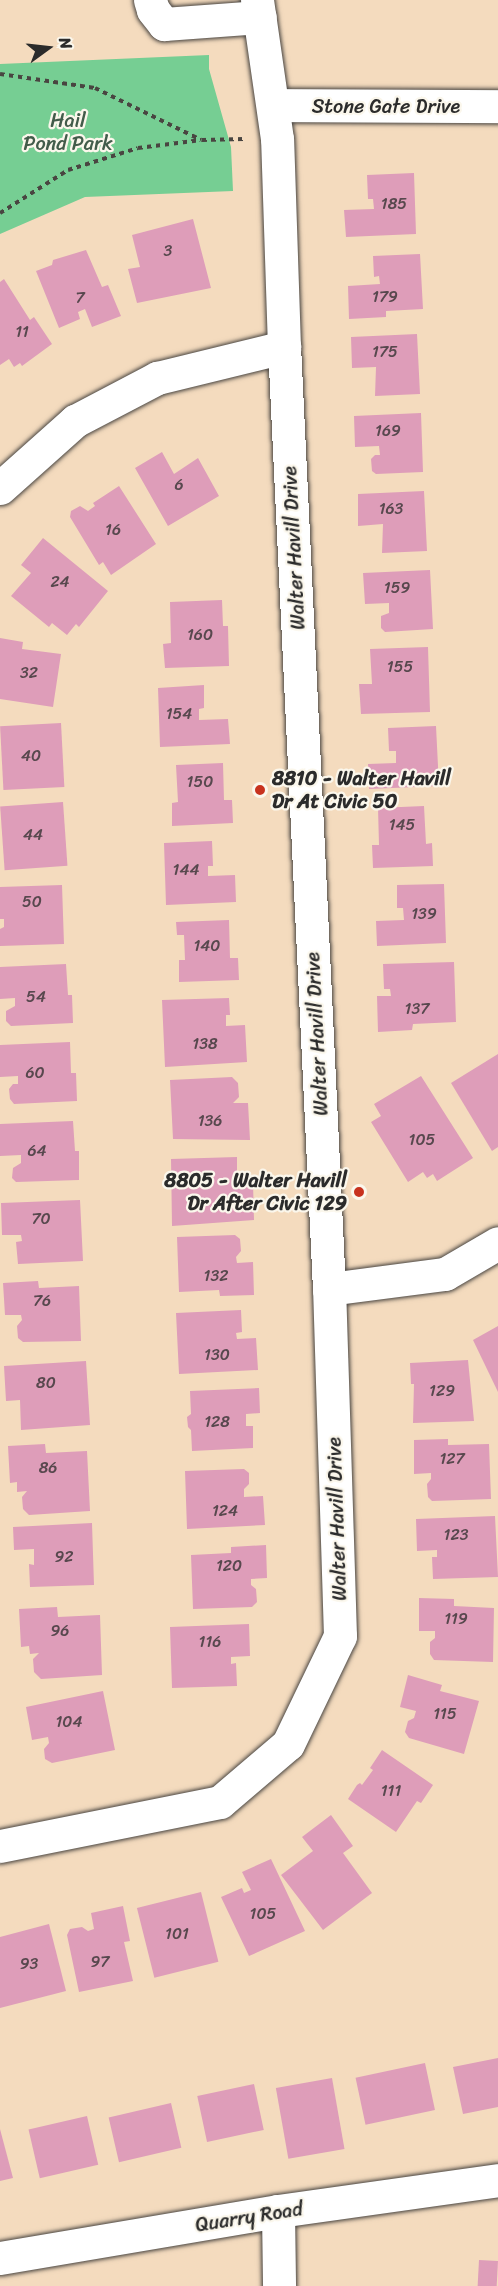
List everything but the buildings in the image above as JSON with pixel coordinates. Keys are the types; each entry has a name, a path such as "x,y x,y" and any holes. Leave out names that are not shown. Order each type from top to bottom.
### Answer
{"street":[{"path":"150,0 153,10 164,24 258,9"},
{"name":"Walter Havill Drive","path":"0,1846 220,1802 288,1744 340,1636 329,1289 284,347 277,138 274,105 258,9"},
{"name":"Stone Gate Drive","path":"274,105 498,106"},
{"path":"0,488 75,421 157,378 284,347"},
{"path":"329,1289 445,1274 498,1243"},
{"name":"Quarry Road","path":"0,2258 278,2211 498,2180"},
{"path":"278,2211 279,2286"}],"path":[{"path":"0,74 94,87 202,140"},
{"path":"0,213 68,170 138,148 202,140 277,138"}],"green space":[{"name":"Hail Pond Park","path":"209,55 209,69 231,147 233,191 85,197 0,234 0,64"}],"place":[{"name":"8810 - Walter Havill Dr At Civic 50","path":"260,790"},
{"name":"8805 - Walter Havill Dr After Civic 129","path":"359,1192"}]}
